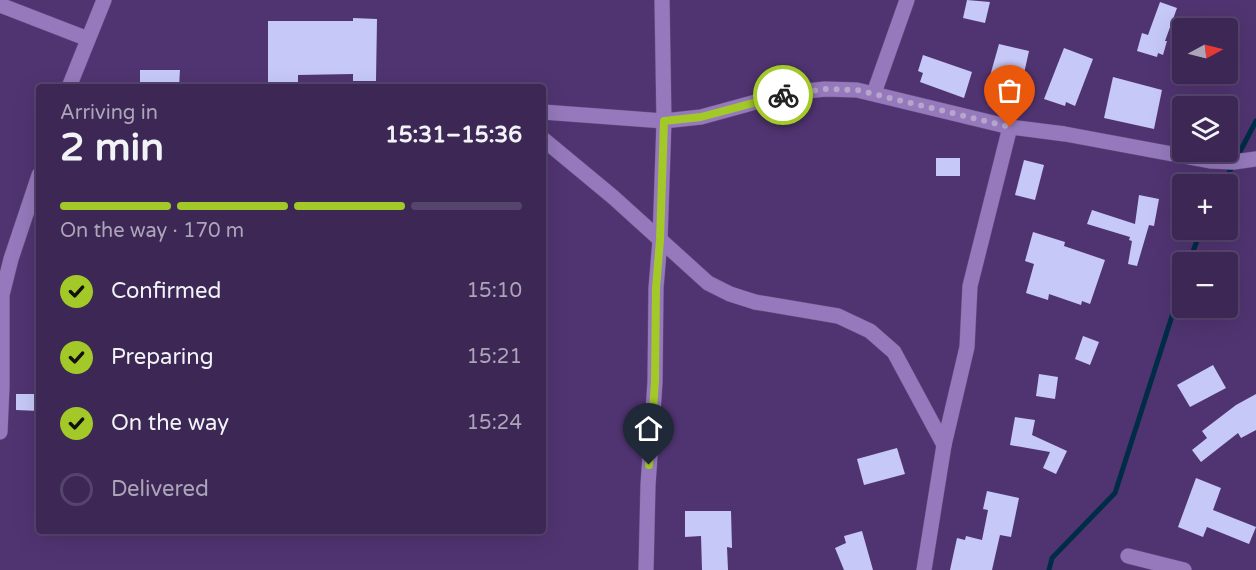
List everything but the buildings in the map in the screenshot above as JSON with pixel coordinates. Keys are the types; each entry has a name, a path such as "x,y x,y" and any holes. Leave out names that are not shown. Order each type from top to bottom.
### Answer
{"street":[{"path":"70,84 104,0"},
{"path":"646,570 664,121 662,0"},
{"path":"874,93 907,0"},
{"path":"0,5 88,39"},
{"path":"546,112 664,121 701,117 789,93 825,89 874,93 918,106 1010,127 1065,134 1210,161 1234,162 1256,159"},
{"path":"924,570 944,445 967,347 970,286 1010,127"},
{"path":"546,141 613,197 708,283 730,294 755,302 838,316 870,331 894,352 944,445"},
{"path":"0,431 3,276 36,184"},
{"path":"1128,556 1184,570"}],"waterway":[{"path":"1228,174 1256,121"},
{"path":"1193,252 1197,240"},
{"path":"1049,570 1052,558 1115,493 1172,316"}],"way so far":[{"path":"783,95 825,89 857,90 1010,127"}],"route":[{"path":"649,465 655,382 656,288 664,121 701,117 783,95"}]}
